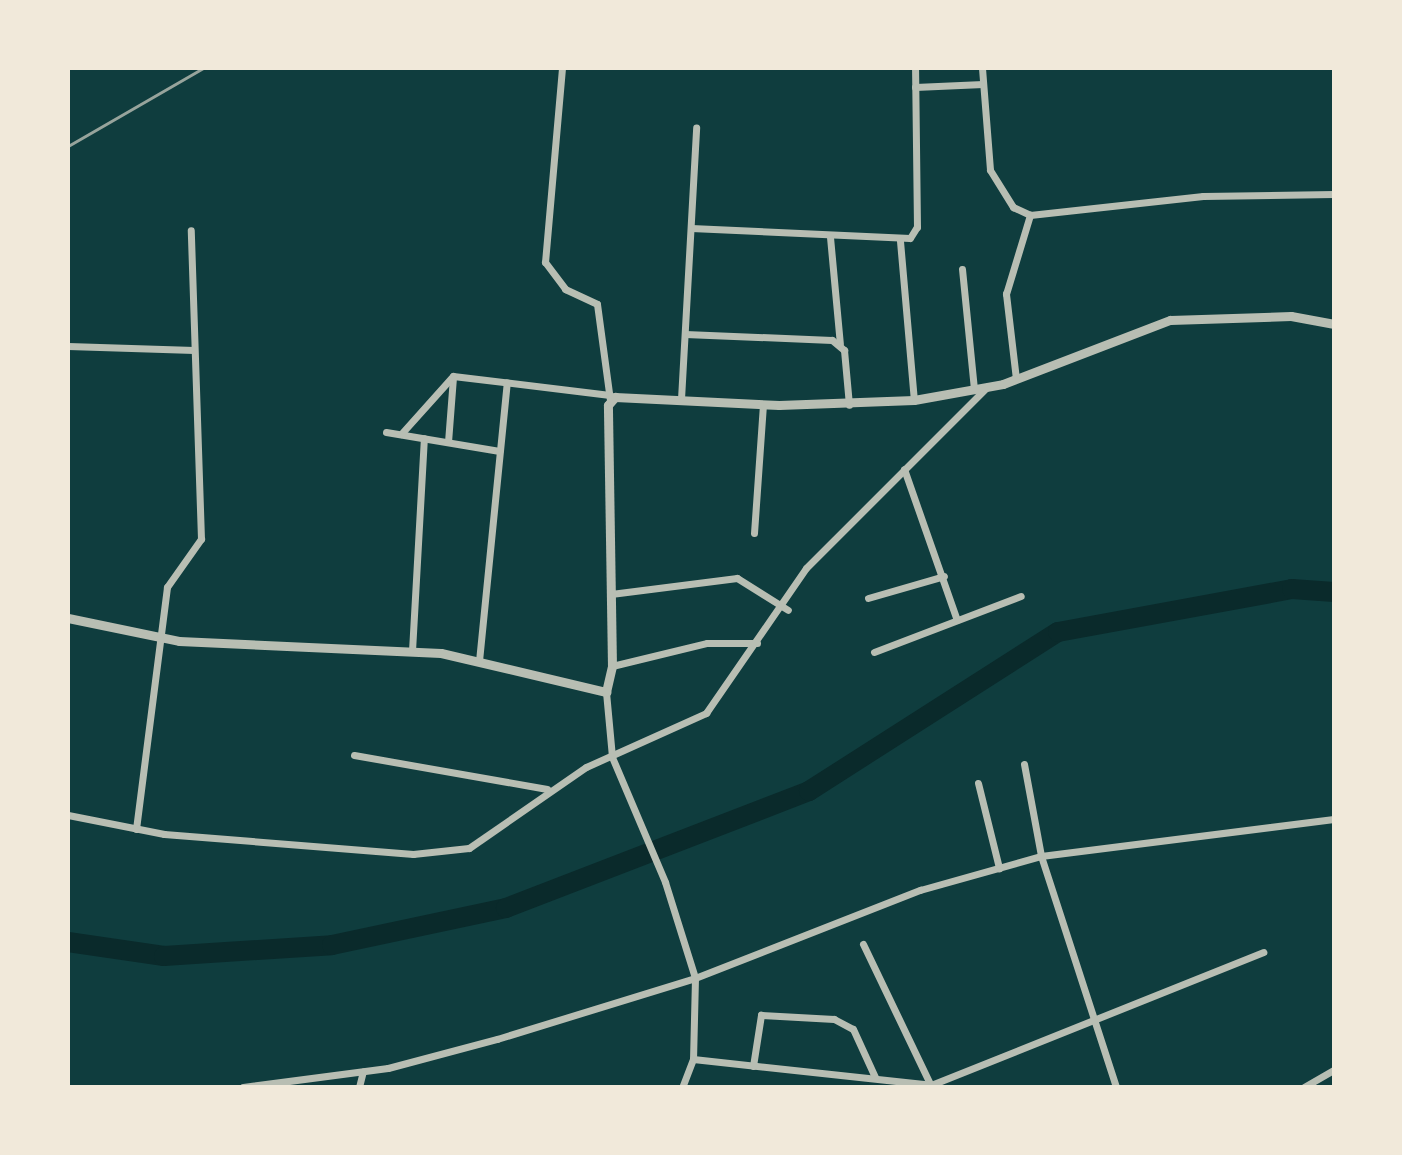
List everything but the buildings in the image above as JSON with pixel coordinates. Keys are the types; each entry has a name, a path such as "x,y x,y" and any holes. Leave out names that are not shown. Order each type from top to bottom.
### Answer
{"street":[{"path":"562,68 545,262 565,289 597,304 610,397 612,666 606,692 612,757 647,838 695,978 693,1059 682,1087"},
{"path":"691,228 900,241 917,227 915,68"},
{"path":"982,68 990,170 1013,207 1030,215 1203,196 1334,194"},
{"path":"915,87 983,84"},
{"path":"681,399 696,127"},
{"path":"1016,379 1007,277 1030,215"},
{"path":"136,829 158,638 167,587 201,539 191,230"},
{"path":"830,237 849,405"},
{"path":"900,241 914,400"},
{"path":"962,269 974,389"},
{"path":"453,376 610,397 849,405 914,400 1016,379 1170,320 1291,316 1334,324"},
{"path":"685,334 840,344"},
{"path":"68,346 194,350"},
{"path":"401,434 453,376"},
{"path":"448,442 453,376"},
{"path":"479,661 507,382"},
{"path":"68,815 136,829 443,855 469,848 547,789 706,713 784,608 806,568 988,386"},
{"path":"754,533 763,404"},
{"path":"386,432 499,451"},
{"path":"412,651 424,438"},
{"path":"904,469 957,620"},
{"path":"868,598 944,576"},
{"path":"611,594 737,578 784,608"},
{"path":"874,652 1021,596"},
{"path":"68,618 158,638 412,651 479,661 606,692"},
{"path":"612,666 707,643 757,643"},
{"path":"354,755 547,789"},
{"path":"1024,764 1041,856 1116,1087"},
{"path":"978,783 999,868"},
{"path":"243,1087 363,1071 695,978 781,939 1041,856 1334,819"},
{"path":"863,944 932,1086"},
{"path":"693,1059 875,1077 932,1086 1263,952"},
{"path":"753,1066 761,1015 834,1019 853,1029 875,1077"},
{"path":"1304,1087 1334,1070"},
{"path":"359,1087 363,1071"}],"waterway":[{"path":"68,942 164,956 332,945 506,908 809,791 1058,632 1292,589 1334,592"}],"railway":[{"path":"68,146 203,68"}]}
